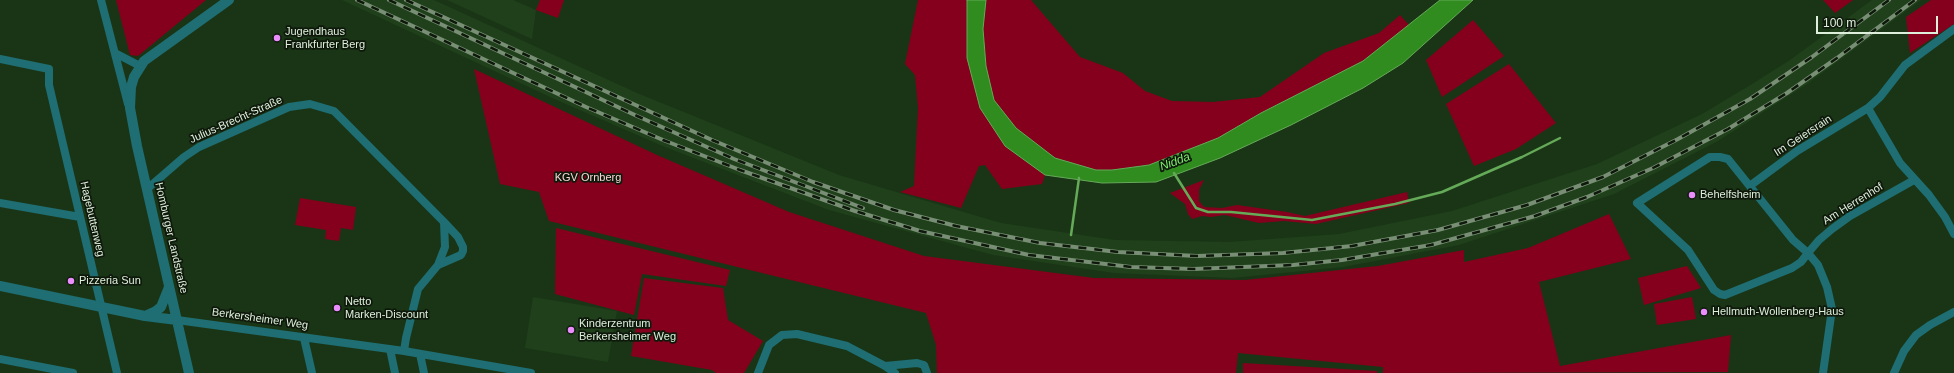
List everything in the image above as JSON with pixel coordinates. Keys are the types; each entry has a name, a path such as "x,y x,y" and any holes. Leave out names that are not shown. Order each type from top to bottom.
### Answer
{"street":[{"name":"Homburger Landstraße","path":"101,0 130,108 188,373"},
{"name":"Homburger Landstraße","path":"130,108 131,87 140,66 155,53 229,0"},
{"name":"Im Geiersrain","path":"1751,186 1797,151 1868,108 1880,97 1905,65 1954,29"},
{"path":"115,54 140,66"},
{"name":"Hagebuttenweg","path":"0,60 49,69 49,85 117,373"},
{"name":"Julius-Brecht-Straße","path":"147,189 184,157 199,147 289,107 310,104 334,111 410,190 458,237 463,247 461,255 438,265"},
{"path":"1868,108 1900,163 1929,195 1946,217 1954,234"},
{"name":"Am Herrenhof","path":"1751,186 1728,159 1710,157 1637,203 1688,250 1711,286 1720,294 1729,294 1792,268 1800,262 1826,234 1844,221 1914,180"},
{"path":"1751,186 1793,240 1808,253 1818,265 1828,287 1832,309 1824,373"},
{"path":"0,204 80,217"},
{"name":"Julius-Brecht-Straße","path":"404,351 418,289 438,265 445,247 444,222"},
{"name":"Berkersheimer Weg","path":"0,286 145,316 404,351 517,372 532,373"},
{"path":"145,316 161,306 169,287"},
{"path":"1894,373 1904,351 1916,335 1930,325 1954,312"},
{"path":"758,373 769,345 782,336 797,334 847,346 895,373"},
{"path":"304,338 312,373"},
{"path":"390,349 396,373"},
{"path":"420,354 424,373"},
{"path":"0,359 73,373"},
{"path":"885,366 918,363 924,365 927,373"}],"shaded area":[{"path":"342,0 434,0 637,93 839,175 1001,223 1115,240 1230,242 1339,234 1452,211 1597,164 1702,114 1790,60 1872,0 1921,0 1807,84 1718,141 1614,194 1459,245 1343,267 1232,278 1114,273 993,255 829,210 665,147 559,101"},
{"path":"447,0 513,0 536,10 532,39"},
{"name":"Kinderzentrum Berkersheimer Weg","path":"533,297 617,311 608,362 525,348"}],"green space":[{"path":"116,0 206,0 138,56 130,55"},
{"path":"540,0 564,0 558,18 536,10"},
{"path":"918,0 967,0 967,11 1005,146 1045,175 1042,184 1002,189 985,165 979,166 961,208 900,192 914,186 918,108 915,75 905,64"},
{"path":"986,0 1031,0 1080,57 1123,73 1145,91 1172,101 1213,102 1260,97 1324,53 1379,33 1400,15 1409,25 1363,61 1261,113 1218,138 1149,165 1112,170 1096,170 1055,158 1016,128 994,100 986,66 983,29"},
{"path":"1823,0 1853,0 1835,13"},
{"path":"1931,0 1954,0 1954,24 1910,53 1906,17"},
{"path":"1473,20 1504,56 1442,97 1426,60"},
{"path":"1509,64 1556,123 1516,149 1474,166 1446,104"},
{"name":"KGV Ornberg","path":"474,69 657,155 789,212 924,256 1094,278 1245,280 1378,266 1464,250 1464,262 1528,248 1609,214 1631,259 1539,282 1560,366 1731,335 1728,372 1383,373 1383,367 1238,353 1236,373 937,373 936,345 926,313 549,221 539,192 500,184"},
{"path":"1204,180 1199,190 1199,201 1204,207 1222,208 1237,205 1305,216 1407,192 1409,203 1316,224 1284,221 1259,223 1225,215 1211,217 1202,216 1192,219 1188,214 1185,204 1170,193"},
{"path":"300,198 356,207 353,230 341,228 339,241 325,239 326,230 295,225"},
{"path":"556,228 730,270 726,286 642,274 634,315 555,294"},
{"path":"1687,266 1701,288 1644,305 1638,278"},
{"path":"644,278 723,288 728,320 763,341 744,373 716,373 712,370 631,356"},
{"path":"1692,297 1696,319 1657,325 1654,304"},
{"path":"1243,363 1377,371 1377,373 1243,373"}],"water":[{"name":"Nidda","path":"967,0 986,0 983,29 986,66 994,100 1016,128 1055,158 1096,170 1112,170 1149,165 1218,138 1261,113 1363,61 1440,0 1473,0 1403,63 1363,88 1291,125 1220,158 1156,182 1102,183 1045,175 1005,146 980,108 967,58"}],"waterway":[{"name":"Nidda","path":"1174,173 1196,208 1208,212 1231,212 1312,220 1395,204 1442,192 1522,157 1560,138"},
{"path":"1071,235 1079,178"}],"railway":[{"path":"357,0 586,107 663,140 740,170 855,211 920,231 1029,255 1131,267 1193,269 1293,265 1342,260 1431,245 1535,216 1587,197 1653,168 1728,129 1787,93 1915,0"},
{"path":"389,0 637,116 734,159 863,208"},
{"path":"406,0 712,140 813,182 894,210 956,226 1040,243 1118,252 1197,256 1283,253 1352,246 1438,230 1527,205 1603,177 1678,139 1750,99 1812,57 1889,0"}],"place":[{"name":"Jugendhaus Frankfurter Berg","path":"277,38"},
{"name":"Behelfsheim","path":"1692,195"},
{"name":"Pizzeria Sun","path":"71,281"},
{"name":"Netto Marken-Discount","path":"337,308"},
{"name":"Hellmuth-Wollenberg-Haus","path":"1704,312"},
{"name":"Kinderzentrum Berkersheimer Weg","path":"571,330"}]}
